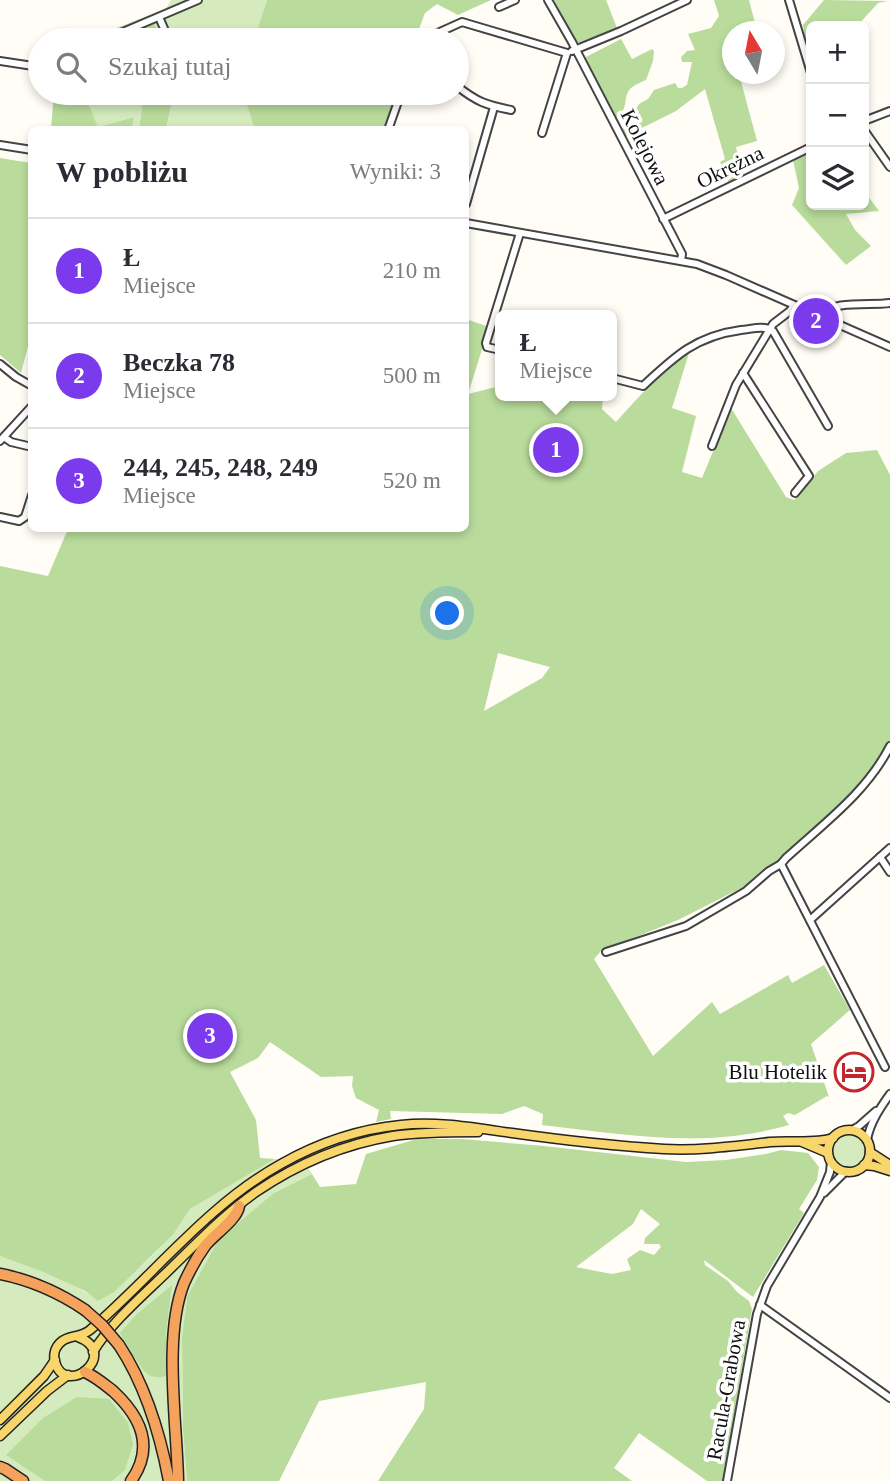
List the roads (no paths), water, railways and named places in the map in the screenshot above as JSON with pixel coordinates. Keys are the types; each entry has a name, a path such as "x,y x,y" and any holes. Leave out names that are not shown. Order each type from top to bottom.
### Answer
{"highway":[{"path":"178,1481 173,1350 174,1325 180,1295 206,1245 238,1214 239,1206"},
{"path":"0,1274 37,1283 60,1294 85,1310 119,1345 145,1394 169,1481"},
{"path":"85,1372 98,1378 116,1394 129,1407 139,1424 143,1442 142,1455 131,1481"},
{"path":"0,1469 14,1481"},
{"path":"0,1469 5,1469 23,1481"}],"main road":[{"path":"513,1133 453,1132 393,1136 321,1157 295,1169 239,1206 161,1278 102,1338 93,1352 92,1363 85,1372 74,1376 58,1368 55,1350 60,1342 85,1334 102,1320 232,1197 266,1173 301,1154 362,1132 402,1125 445,1124 668,1149 833,1138"},
{"path":"800,1141 830,1157 838,1168 855,1171 867,1161 870,1152 867,1140 852,1130 842,1131 833,1138 829,1146 830,1157"},
{"path":"870,1152 890,1166"},
{"path":"864,1165 890,1171"},
{"path":"78,1337 86,1341 93,1352"},
{"path":"0,1420 44,1376 55,1360"},
{"path":"0,1436 47,1391 68,1375"}],"street":[{"path":"133,28 198,0"},
{"path":"499,7 515,0"},
{"name":"Kolejowa","path":"548,0 682,254 681,261"},
{"path":"449,28 462,22 567,52 621,31 687,0"},
{"path":"789,0 806,56"},
{"path":"159,17 164,28"},
{"path":"542,133 567,52"},
{"path":"0,61 28,65"},
{"path":"469,95 476,101 511,110"},
{"path":"389,126 397,105"},
{"path":"469,194 494,107"},
{"path":"869,119 890,111"},
{"path":"869,137 890,167"},
{"path":"0,145 28,149"},
{"name":"Okrężna","path":"663,219 806,149"},
{"path":"469,224 705,267 890,347"},
{"path":"496,310 520,233"},
{"path":"820,316 829,308 848,304 890,303"},
{"path":"712,446 743,373 769,329 794,305"},
{"path":"495,314 486,343 487,347 495,349"},
{"path":"617,379 642,386 680,353 709,337 765,327 773,331 828,426"},
{"path":"0,364 28,384"},
{"path":"743,373 809,476 795,493"},
{"path":"28,410 2,439 28,446"},
{"path":"0,517 19,521 25,517 28,508"},
{"path":"606,952 686,926 746,891 781,864 849,800 890,746"},
{"path":"810,920 890,848"},
{"path":"880,857 890,872"},
{"path":"781,864 885,1067"},
{"path":"852,1130 880,1107 890,1094"},
{"path":"867,1140 880,1107"},
{"path":"820,1197 830,1172 830,1157"},
{"path":"820,1197 846,1171"},
{"name":"Racula-Grabowa","path":"727,1481 753,1330 760,1305 767,1286 820,1197"},
{"path":"760,1305 890,1398"}],"place":[{"name":"Beczka 78","path":"816,321"},
{"name":"Ł","path":"556,450"},
{"name":"244, 245, 248, 249","path":"210,1036"},
{"name":"Blu Hotelik","path":"854,1072"}]}
